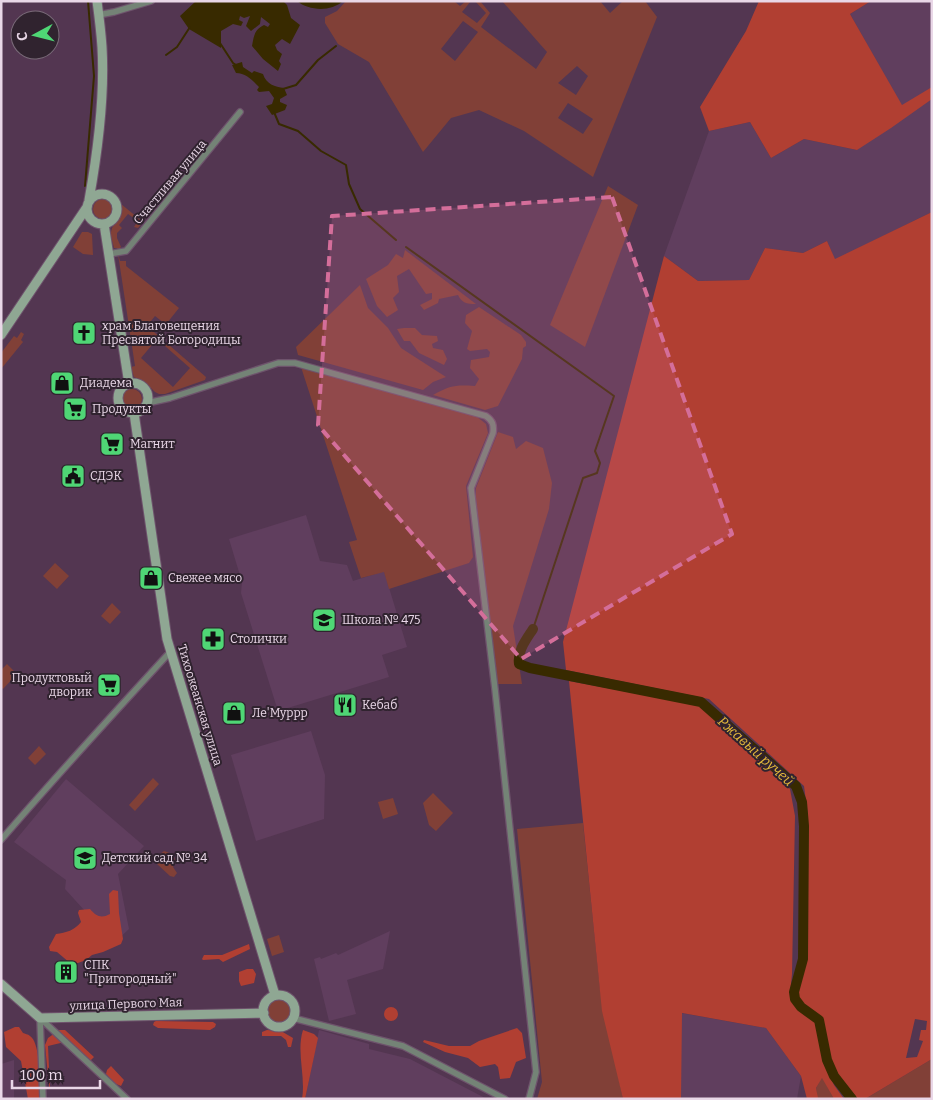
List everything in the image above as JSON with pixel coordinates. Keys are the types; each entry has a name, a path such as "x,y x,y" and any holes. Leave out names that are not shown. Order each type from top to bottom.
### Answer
{"street":[{"path":"94,222 88,214 88,204 95,169 103,80 97,1"},
{"path":"98,15 151,1"},
{"name":"Счастливая улица","path":"109,254 126,251 240,112"},
{"path":"74,226 83,221 104,224 114,220 118,210 114,199 105,194 97,182 95,169"},
{"path":"1,335 4,324 88,204 96,195 105,194"},
{"path":"104,224 129,384"},
{"path":"147,403 170,398 278,363 295,363 486,416 492,421 493,433 471,488 495,689 536,1072 529,1099"},
{"path":"129,384 136,384 145,390 147,403 142,410 134,413 123,410 118,400 121,389 129,384"},
{"name":"Тихоокеанская улица","path":"134,413 170,652 275,996"},
{"path":"1,840 170,652"},
{"path":"1,984 127,1099"},
{"path":"281,995 292,1001 295,1013 286,1025 276,1026 268,1022 264,1013 266,1002 275,996 281,995"},
{"name":"улица Первого Мая","path":"40,1018 264,1013"},
{"path":"40,1018 44,1099"},
{"path":"293,1018 403,1046 505,1099"}],"highlighted area":[{"path":"612,197 732,534 521,659 318,425 332,216"}],"shaded area":[{"path":"196,1 283,1 287,5 291,18 300,25 290,44 282,39 275,45 282,54 278,71 263,59 252,46 256,31 264,25 268,27 270,24 261,17 260,24 251,31 246,26 250,16 244,18 240,16 239,20 243,22 241,26 233,24 221,31 221,48 189,29 180,16"},
{"path":"297,1 343,1 338,5 320,9 308,7"},
{"path":"346,1 454,1 460,6 466,1 471,1 462,12 477,23 486,13 475,1 480,1 490,13 481,27 536,69 547,52 502,1 600,1 610,13 623,1 645,1 657,17 593,177 524,131 479,110 451,118 423,152 369,62 338,44 325,23 325,17 337,11","holes":["463,21 478,32 455,61 441,49","577,66 588,76 576,95 558,83","568,103 593,119 583,134 558,118"]},
{"path":"759,1 871,1 850,14 902,105 932,87 932,99 857,150 804,139 771,158 750,122 709,131 700,107 746,31"},
{"path":"871,1 932,1 932,212 835,260 827,241 803,253 765,248 749,280 698,281 664,256 709,131 750,122 771,158 804,139 857,150 902,106 850,14"},
{"path":"242,62 243,67 252,73 254,71 263,74 271,84 284,88 287,95 280,99 280,102 287,105 285,110 272,115 266,106 272,104 274,98 269,91 259,92 257,90 259,87 251,79 243,74 236,73 232,65"},
{"path":"608,186 638,205 585,347 550,325"},
{"path":"99,199 107,199 113,205 113,213 107,219 99,219 93,213 93,205"},
{"path":"121,204 143,222 138,228 134,227 138,221 128,214 119,225 122,228 117,233 121,247 118,250 114,248 111,234 112,228 120,216"},
{"path":"932,212 932,1059 865,1099 858,1099 837,1074 830,1058 821,1018 801,1002 797,994 807,960 808,816 804,786 709,699 566,670 563,642 664,256 698,281 749,280 765,248 803,253 827,241 835,259","holes":["915,1019 927,1021 926,1030 921,1030 919,1040 923,1041 917,1057 906,1058"]},
{"path":"82,232 92,234 93,255 83,254 73,247"},
{"path":"405,250 476,304 470,304 461,300 458,295 439,299 438,303 424,310 420,305 432,299 432,293 426,294 409,269 397,276 399,292 393,298 398,310 387,317 377,306 366,279 388,265 396,254 403,258"},
{"path":"118,254 120,261 126,261 126,266 179,308 163,328 164,323 155,316 147,326 206,377 205,380 165,394 159,394 145,382 134,377 131,367 135,366","holes":["157,339 190,368 173,387 141,358"]},
{"path":"360,285 368,308 388,328 401,348 446,377 433,382 423,390 298,355 296,347"},
{"path":"479,307 521,335 526,342 526,346 523,348 522,359 498,406 485,410 433,395 454,386 475,386 479,379 470,368 471,360 489,357 490,352 487,349 470,351 467,349 472,331 465,323 466,315"},
{"path":"415,328 422,335 437,336 438,341 432,344 433,348 443,350 447,359 444,365 419,353 410,341 404,341 397,329"},
{"path":"21,332 24,334 21,340 23,342 1,369 1,353 14,336 17,338"},
{"path":"301,367 476,416 486,424 488,433 466,486 473,557 469,563 389,589 384,572 361,578 349,542 357,540"},
{"path":"132,389 139,392 142,399 139,406 132,409 125,406 122,399 125,392"},
{"path":"498,432 513,437 516,449 526,441 543,448 552,483 549,509 513,626 522,684 497,684 476,499 476,488"},
{"name":"Школа № 475","path":"306,515 320,561 347,565 353,581 384,571 407,647 382,655 389,677 278,711 241,593 242,582 229,539"},
{"path":"55,563 69,576 57,589 43,576"},
{"path":"112,603 121,612 110,624 101,616"},
{"path":"7,664 17,674 3,689 1,687 1,670"},
{"path":"569,681 698,705 717,720 790,789 795,816 790,994 794,1005 815,1022 824,1064 834,1085 844,1099 834,1099 822,1078 816,1088 818,1098 807,1099 801,1076 766,1028 682,1013 681,1099 623,1099 602,1011"},
{"path":"311,731 325,775 324,819 256,841 231,755"},
{"path":"39,746 46,754 35,765 28,758"},
{"path":"153,778 159,784 135,811 129,805"},
{"name":"Детский сад № 34","path":"66,779 144,846 118,874 129,929 114,943 65,889 66,880 14,842"},
{"path":"433,793 453,813 436,831 429,825 423,803"},
{"path":"393,798 398,814 383,819 378,802"},
{"path":"583,823 600,989 623,1099 537,1099 542,1082 517,829"},
{"path":"164,851 175,859 173,867 177,873 174,877 170,876 157,864 158,856"},
{"path":"113,890 118,891 123,939 121,944 92,955 78,963 70,963 57,952 50,951 49,947 56,934 70,931 81,922 79,910 90,909 101,916 110,914 109,894"},
{"path":"390,931 383,969 347,980 356,1014 329,1021 314,959 320,957 321,959 336,953 338,955"},
{"path":"279,935 284,952 272,956 267,939"},
{"path":"249,944 250,949 223,962 219,959 202,959 204,955 222,955"},
{"path":"253,969 256,974 254,983 241,986 239,972"},
{"path":"279,999 288,1002 291,1011 288,1020 279,1023 270,1020 267,1011 270,1002"},
{"path":"388,1007 394,1007 398,1014 394,1021 388,1021 384,1017 384,1011"},
{"path":"681,1013 766,1028 801,1076 797,1099 681,1099"},
{"path":"156,1021 213,1022 216,1024 210,1030 158,1028 153,1025"},
{"path":"19,1027 23,1033 34,1040 39,1065 40,1099 28,1099 21,1061 6,1047 4,1032"},
{"path":"517,1028 522,1033 526,1058 516,1062 510,1078 500,1079 498,1067 495,1064 480,1067 468,1058 445,1052 423,1042 424,1040 449,1046 470,1046"},
{"path":"59,1030 65,1030 94,1057 90,1061 69,1041 48,1046 50,1089 45,1045 48,1038"},
{"path":"267,1030 281,1031 293,1038 291,1047 288,1047 286,1040 281,1036 262,1036 262,1032"},
{"path":"303,1030 314,1034 318,1038 305,1099 302,1099 303,1082 300,1047"},
{"path":"319,1030 369,1044 369,1049 410,1059 487,1099 305,1099"},
{"path":"932,1059 932,1099 865,1099"},
{"path":"14,1060 14,1099 1,1099 1,1064"},
{"path":"111,1066 124,1080 121,1086 114,1083 106,1074"},
{"path":"822,1077 834,1099 815,1099 817,1098 816,1088"}],"waterway":[{"path":"85,186 94,76 88,1"},
{"path":"166,55 177,47 190,27"},
{"path":"220,43 236,65"},
{"path":"283,89 296,85 318,60 336,46"},
{"path":"274,112 279,124 298,131 321,151 346,165 349,184 360,209 396,240"},
{"path":"406,247 614,396 595,451 600,463 597,473 583,478 533,629"},
{"name":"Ржавый ручей","path":"533,629 521,650 519,664 530,668 701,702 796,786 802,802 804,826 803,959 794,992 795,999 801,1007 819,1020 827,1060 834,1076 852,1099"}],"place":[{"name":"храм Благовещения Пресвятой Богородицы","path":"84,333"},
{"name":"Диадема","path":"62,383"},
{"name":"Продукты","path":"75,409"},
{"name":"Магнит","path":"112,444"},
{"name":"СДЭК","path":"73,476"},
{"name":"Свежее мясо","path":"151,578"},
{"name":"Школа № 475","path":"324,620"},
{"name":"Столички","path":"213,639"},
{"name":"Продуктовый дворик","path":"109,685"},
{"name":"Кебаб","path":"345,705"},
{"name":"Ле'Муррр","path":"234,713"},
{"name":"Детский сад № 34","path":"85,858"},
{"name":"СПК \"Пригородный\"","path":"66,972"}]}
